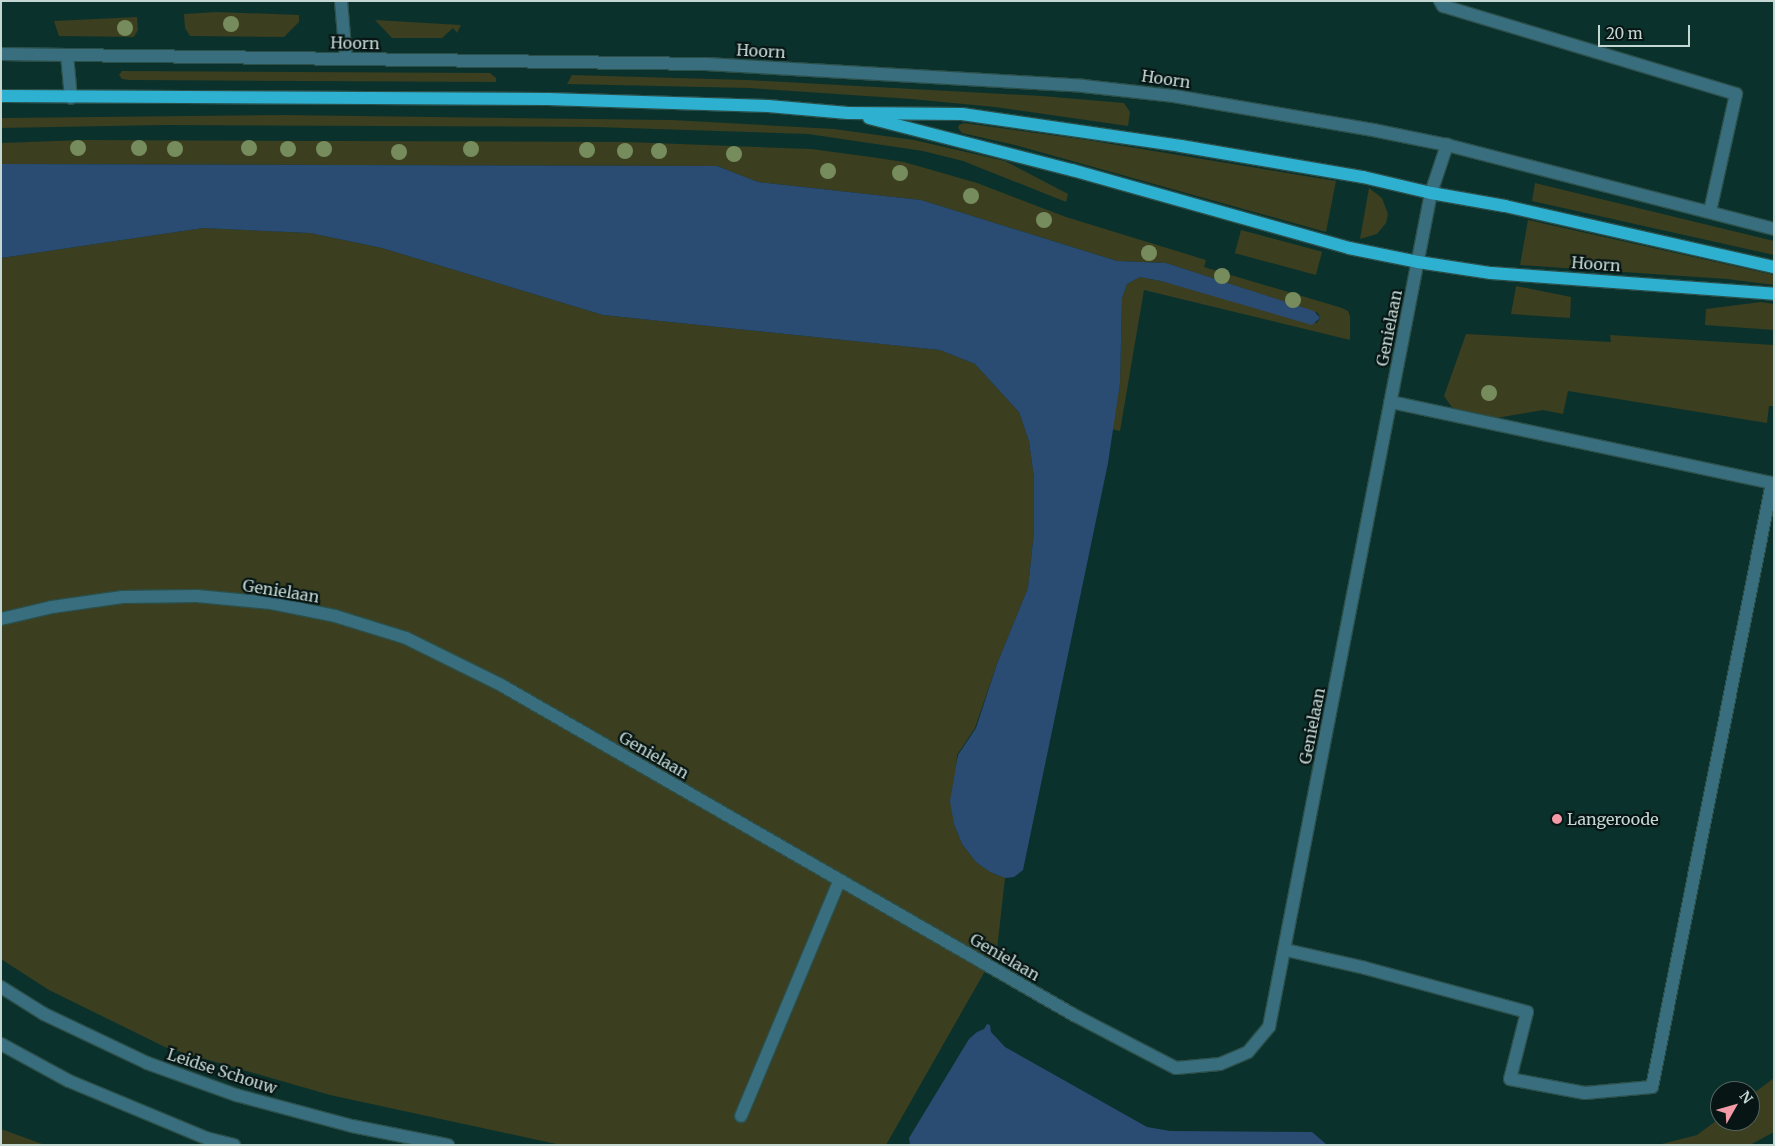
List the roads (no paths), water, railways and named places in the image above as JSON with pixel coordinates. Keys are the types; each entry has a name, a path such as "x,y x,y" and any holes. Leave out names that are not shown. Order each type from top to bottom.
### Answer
{"main road":[{"name":"Hoorn","path":"4,97 548,99 768,106 848,113 962,114 1181,146 1363,177 1431,193 1505,206 1774,267"},
{"name":"Hoorn","path":"848,113 1062,168 1349,248 1418,262 1491,274 1774,294"}],"street":[{"path":"341,1 346,59"},
{"path":"1440,1 1443,6 1736,94 1710,211"},
{"name":"Hoorn","path":"1,54 706,64 1074,85 1174,96 1365,128 1447,145 1710,211 1774,229"},
{"path":"67,55 71,98"},
{"path":"1418,262 1431,193 1447,145"},
{"name":"Genielaan","path":"1,619 52,607 122,597 197,596 271,603 335,616 397,635 501,685 839,882 1074,1015 1176,1068 1220,1064 1248,1052 1270,1026 1418,262"},
{"path":"1286,950 1364,968 1527,1012 1510,1079 1585,1093 1652,1086 1772,483 1390,402"},
{"path":"741,1116 839,882"},
{"name":"Leidse Schouw","path":"1,987 44,1014 147,1062 236,1095 352,1126 448,1145"},
{"path":"1,1044 69,1081 206,1138 234,1145"}],"water":[{"path":"1,164 717,166 758,182 921,200 1117,261 1166,263 1314,311 1320,318 1312,325 1161,281 1140,277 1127,284 1122,298 1120,383 1108,463 1023,870 1014,877 1005,878 990,872 976,862 962,844 954,824 950,801 958,755 976,728 997,664 1028,588 1034,532 1034,478 1029,441 1019,412 975,364 940,350 603,315 382,248 310,233 203,228 1,258"},
{"path":"987,1024 990,1025 991,1032 1005,1047 1147,1127 1170,1131 1312,1132 1327,1145 910,1145 909,1138 969,1039 984,1029"}],"place":[{"name":"Langeroode","path":"1557,819"}]}
